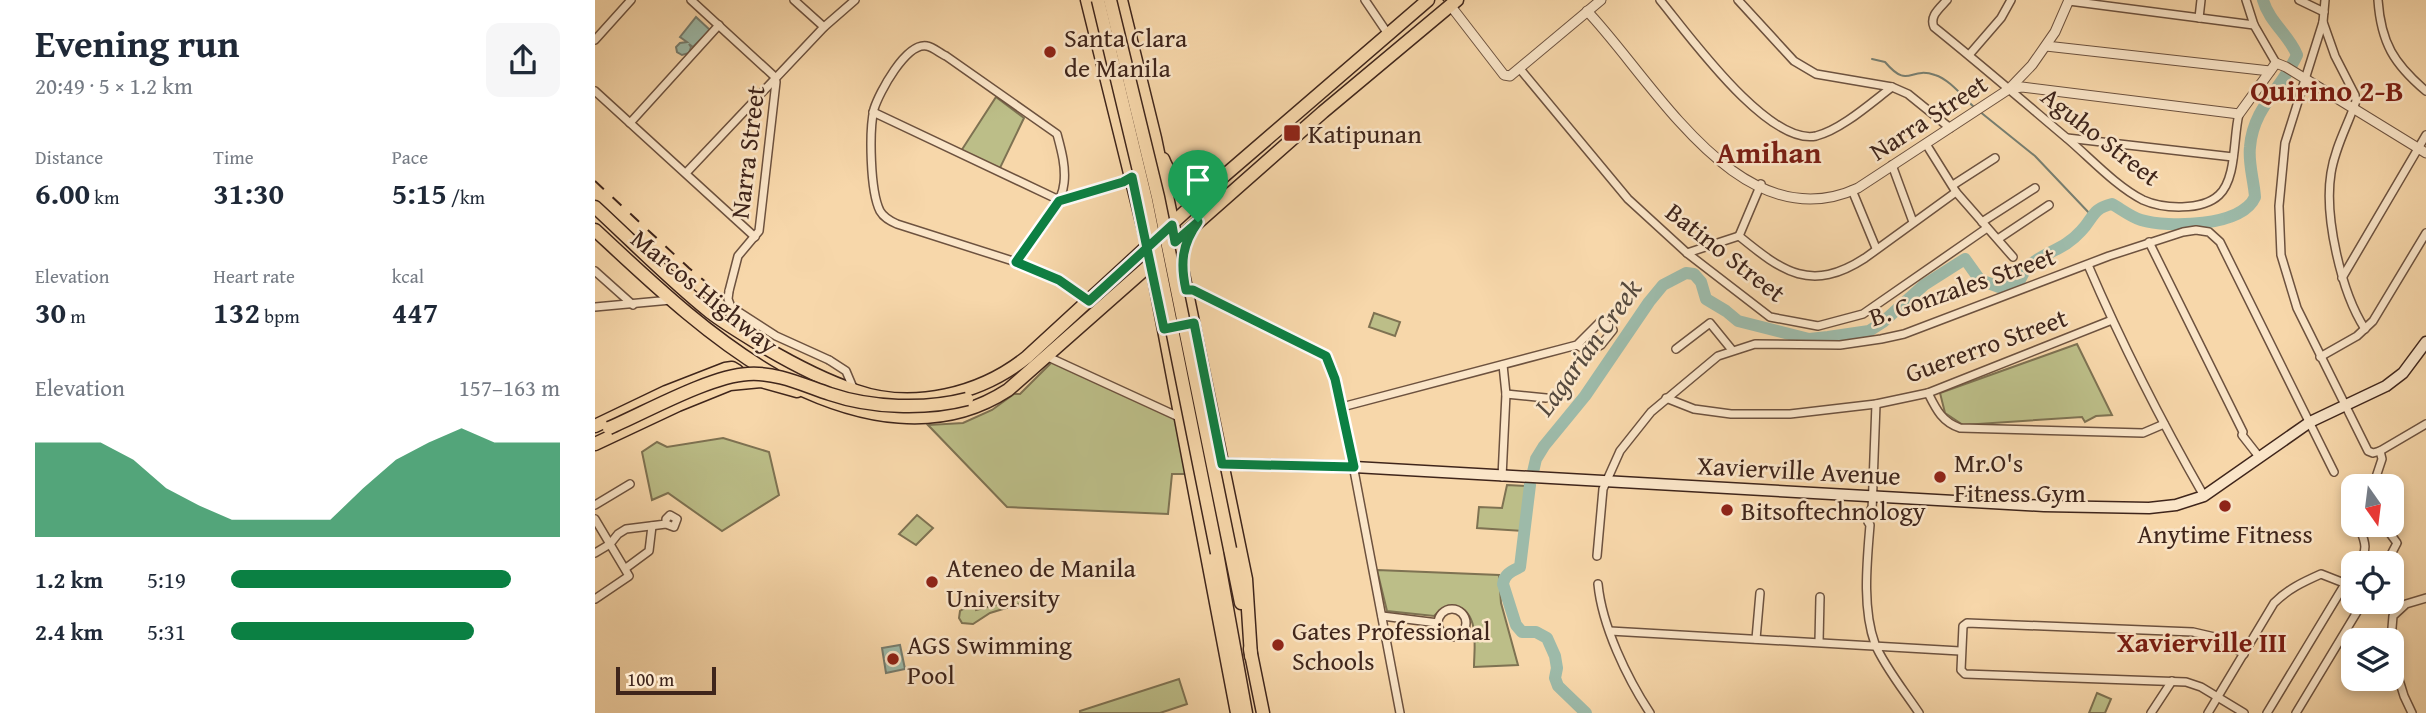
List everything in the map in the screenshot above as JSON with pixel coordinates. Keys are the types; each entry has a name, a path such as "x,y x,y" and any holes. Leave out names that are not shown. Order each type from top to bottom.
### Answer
{"main road":[{"path":"1087,0 1143,222 1237,713"},
{"path":"1098,0 1263,713"},
{"path":"1110,0 1158,197 1224,551 1246,713"},
{"path":"1121,0 1144,90 1246,579 1251,656"},
{"name":"Marcos Highway","path":"595,207 721,319 798,367 854,390 893,397 934,398 962,393 1013,369 1225,175 1428,0"},
{"name":"Marcos Highway","path":"595,230 671,300 708,329 754,363 815,396 855,411 877,414 905,416 960,412 994,399 1008,390 1399,47 1453,3"},
{"path":"1388,34 1399,47"},
{"path":"1113,103 1133,101 1144,90"},
{"path":"1118,123 1123,111 1129,108 1148,111"},
{"path":"1154,138 1166,167 1178,180 1197,185 1225,175"},
{"path":"1132,177 1160,170"},
{"path":"1134,259 1143,222"},
{"path":"1182,270 1185,245 1198,222"},
{"path":"1164,329 1194,323"},
{"path":"708,329 724,354 725,369"},
{"name":"Xavierville Avenue","path":"1222,464 1354,467 2131,509 2170,506 2204,496 2310,422 2386,386 2403,373 2426,342"},
{"path":"1171,364 1173,357 1182,350 1192,350 1201,358"},
{"path":"595,426 652,398 733,368 738,376 730,384"},
{"path":"595,433 713,383 747,374 768,374 833,395 865,402 936,405 986,392 1007,377 1013,369"},
{"path":"595,444 730,384 761,381 815,396"}],"street":[{"path":"595,40 631,0"},
{"path":"686,173 775,78 691,0"},
{"path":"794,0 824,27"},
{"name":"Narra Street","path":"854,390 846,371 829,360 776,336 731,307 728,299 734,264 759,231 775,78 824,27 855,0"},
{"path":"1365,0 1388,34"},
{"path":"1453,3 1504,75 1510,76 1601,0"},
{"path":"1660,0 1737,92 1762,115 1794,134 1806,137 1827,132 1892,87"},
{"path":"1738,0 1794,61 1816,74 1892,87 1908,94 1950,128"},
{"name":"Aguho Street","path":"1947,0 1934,16 1932,24 2141,199 2161,207 2212,201 2221,193 2228,181 2239,114 2273,67"},
{"path":"1969,55 2001,18 2011,0"},
{"path":"2069,0 2254,25"},
{"name":"Narra Street","path":"1587,11 1701,146 1750,182 1796,198 1811,200 1830,198 1852,190 2009,89 2046,46 2063,18 2069,0"},
{"path":"2199,18 2201,0"},
{"path":"2246,0 2273,67"},
{"path":"2299,0 2324,12"},
{"path":"2325,0 2323,22 2285,143 2280,175 2281,255 2297,308 2368,451 2380,451 2426,424"},
{"path":"2378,0 2385,41 2393,57 2410,78 2426,91"},
{"path":"2323,22 2356,102 2341,137 2331,174 2330,216 2342,278 2350,302 2365,329"},
{"path":"630,123 719,25"},
{"path":"2318,36 2324,35 2328,38"},
{"path":"1016,262 1059,201 1065,183 1057,134 946,56 927,46 910,51 884,86 873,112 873,188 880,211 887,219 1016,262 1059,280 1089,301"},
{"path":"2046,46 2290,69 2422,151"},
{"name":"Batino Street","path":"1520,69 1628,199 1688,253 1770,317 1790,323 1818,326 1863,314 2035,188"},
{"path":"2009,89 2022,87 2239,114"},
{"path":"595,91 686,173 753,240"},
{"path":"873,112 1059,201 1132,177"},
{"path":"2342,278 2422,151 2426,135"},
{"path":"2067,138 2233,157"},
{"path":"1926,144 1954,188 2013,257"},
{"path":"1739,236 1772,264 1786,271 1834,274 1849,268 1913,222 1995,158"},
{"path":"1892,165 1913,222"},
{"path":"1688,253 1739,236 1762,187"},
{"path":"1852,190 1876,248"},
{"path":"1998,239 2049,205"},
{"name":"B. Gonzales Street","path":"1597,556 1601,508 1607,482 1620,450 1651,412 1719,356 1755,344 1840,345 1904,334 2149,242 2183,232 2209,232 2220,242 2310,422"},
{"path":"2320,357 2365,329 2373,321 2426,233"},
{"path":"2149,242 2243,432 2245,441 2249,442 2260,458"},
{"path":"2088,265 2164,424 2204,496"},
{"path":"595,271 633,305"},
{"path":"1186,290 1193,290 1326,356 1333,369 1400,713"},
{"path":"595,307 671,300"},
{"path":"1342,407 1577,345 1602,320 1613,330 1601,345 1588,352 1577,345"},
{"name":"Guererro Street","path":"1666,398 1694,409 1731,414 1790,414 1876,404 1928,393 2112,320"},
{"path":"1675,349 1710,323 1732,350"},
{"path":"1046,356 1181,418"},
{"path":"1502,477 1506,394 1503,365"},
{"path":"1928,393 1937,412 1945,421 1960,428 2143,433 2164,424"},
{"path":"1506,394 1546,398"},
{"path":"1876,404 1865,589 1876,646 1919,713"},
{"path":"2310,422 2334,472"},
{"path":"2377,474 2382,459 2380,451"},
{"path":"595,505 629,484"},
{"path":"595,519 625,568 628,578 597,595"},
{"path":"595,553 626,529 666,524"},
{"path":"625,568 649,551 652,526"},
{"path":"2208,713 2274,603 2293,586 2321,574 2341,582"},
{"path":"1598,584 1599,600 1610,631 1650,713"},
{"path":"2267,713 2341,588"},
{"path":"1756,639 1760,593"},
{"path":"1819,642 1821,597"},
{"path":"2392,628 2393,615 2406,604 2426,598"},
{"path":"1450,609 1463,613 1467,622 1464,631 1453,637 1444,634 1438,623 1441,614 1450,609"},
{"path":"2296,713 2356,614"},
{"path":"1382,615 1438,623"},
{"path":"2244,654 2219,638 2193,632 1967,623 1963,626 1960,651 1961,670 1965,674 2186,682 2201,687 2244,713"},
{"path":"1610,631 1960,651"},
{"path":"2151,713 2172,681"},
{"path":"2402,691 2412,713"}],"green space":[{"path":"996,97 1024,118 999,170 961,151"},
{"path":"1374,313 1400,322 1395,336 1369,327"},
{"path":"2077,344 2112,415 2096,416 2085,422 2082,417 1963,425 1945,413 1940,393"},
{"path":"1053,361 1177,419 1186,474 1172,474 1168,514 1007,507 928,425 963,423 992,410 1014,394 1020,394"},
{"path":"723,438 769,452 779,495 722,531 668,493 652,500 642,452 657,442 667,447"},
{"path":"1507,485 1528,486 1523,531 1477,528 1479,507 1502,508"},
{"path":"917,515 933,528 916,545 899,534"},
{"path":"1377,570 1499,575 1501,603 1518,665 1474,667 1473,624 1465,611 1458,607 1445,608 1434,616 1387,611"},
{"path":"1042,593 1042,597 990,613 973,624 962,623 959,618 960,611 974,603 976,610"},
{"path":"1179,679 1187,704 1160,713 1080,713 1080,711"},
{"path":"2097,693 2111,699 2105,713 2089,713"}],"shaded area":[{"path":"696,17 710,30 693,47 689,44 689,53 682,55 677,52 676,47 687,42 680,37"},
{"name":"AGS Swimming Pool","path":"900,645 905,669 886,673 882,648"}],"waterway":[{"name":"Lagarian Creek","path":"1533,472 1536,459 1544,446 1585,396 1649,302 1663,285 1686,273 1694,274 1701,282 1706,299 1738,321 1809,339 1828,337 1869,331 1924,285 1965,259 1980,280 2002,288 2019,282 2029,266 2069,242 2096,211 2105,206 2112,204 2141,220 2168,224 2220,220 2247,207 2255,197 2250,159 2252,133 2262,109 2297,55 2263,0"},
{"path":"1872,59 1885,62 1899,75 1926,73 1940,77 1974,107"},
{"path":"1979,111 2035,156 2091,215"},
{"name":"Lagarian Creek","path":"1530,485 1520,567 1507,575 1503,584 1516,625 1522,632 1536,632 1547,638 1555,656 1555,678 1558,686 1586,713"}],"railway":[{"path":"595,181 724,297"}],"place":[{"name":"Santa Clara de Manila","path":"1050,52"},
{"name":"Katipunan","path":"1292,133"},
{"name":"Mr.O's Fitness Gym","path":"1940,477"},
{"name":"Anytime Fitness","path":"2225,506"},
{"name":"Bitsoftechnology","path":"1727,510"},
{"name":"Ateneo de Manila University","path":"932,582"},
{"name":"Gates Professional Schools","path":"1278,645"},
{"name":"AGS Swimming Pool","path":"893,659"}],"district":[{"name":"Quirino 2-B","path":"2327,90"},
{"name":"Amihan","path":"1769,152"},
{"name":"Xavierville III","path":"2202,641"}],"route":[{"path":"1198,222 1175,242 1172,225 1148,246 1089,301 1059,280 1016,262 1059,201 1132,177 1148,246 1164,329 1194,323 1222,464 1354,467 1333,369 1326,356 1193,290 1186,290 1182,270 1183,251 1198,222"}]}
